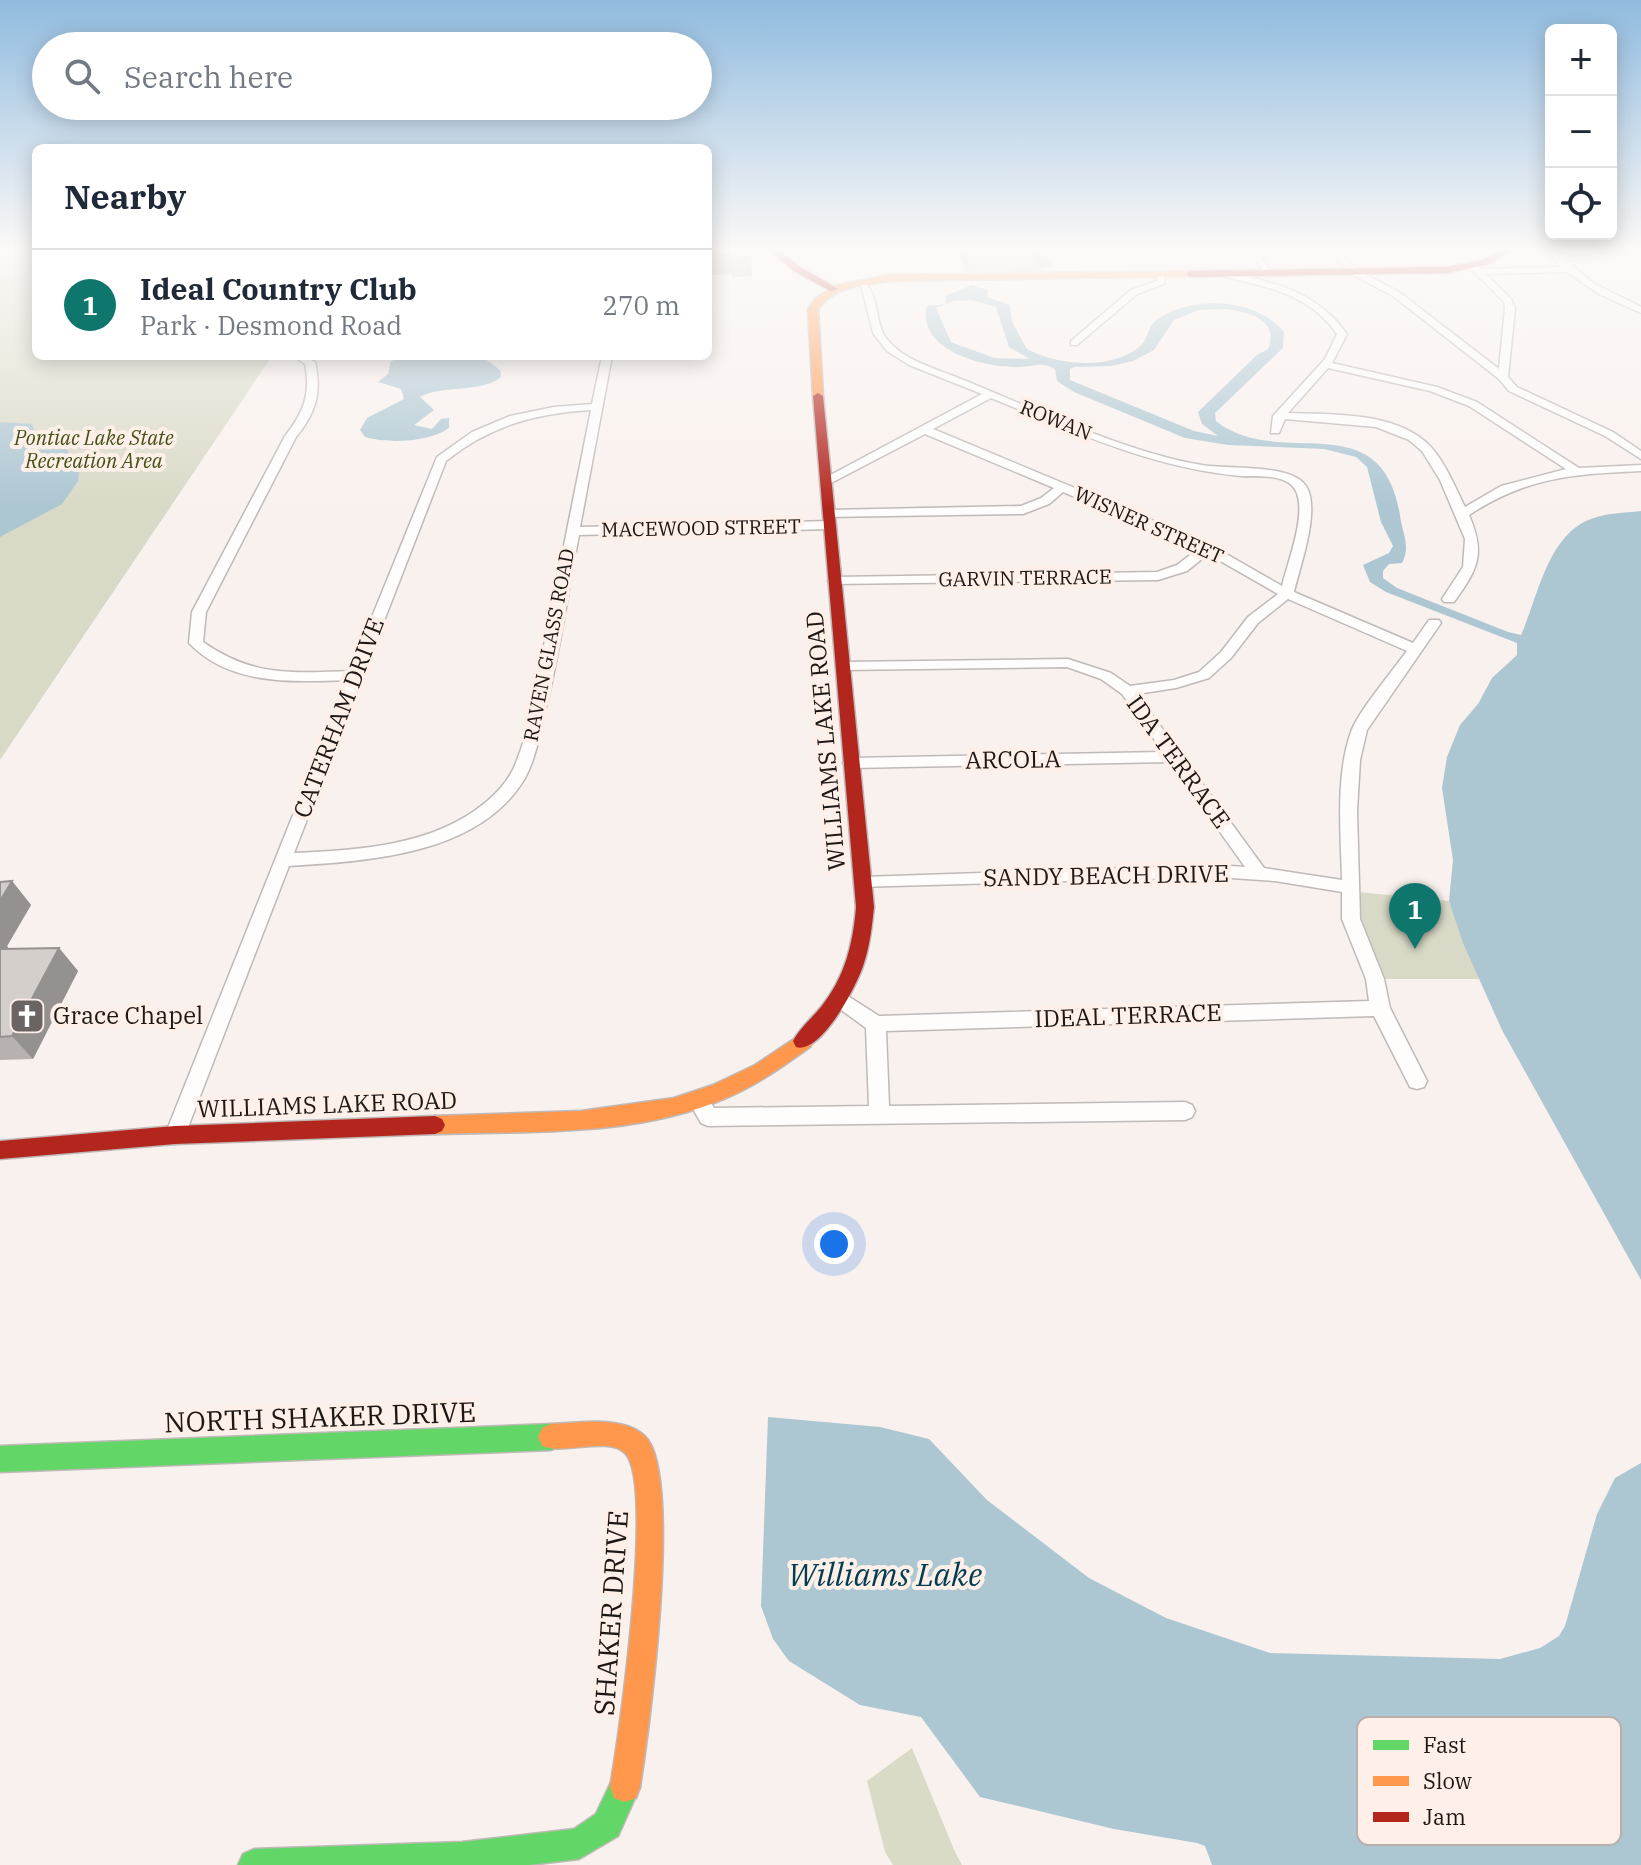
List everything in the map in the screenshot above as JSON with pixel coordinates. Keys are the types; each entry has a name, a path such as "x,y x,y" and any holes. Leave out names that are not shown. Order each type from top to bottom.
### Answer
{"main road":[{"name":"WILLIAMS LAKE ROAD","path":"0,1150 175,1135 627,1117 699,1102 758,1074 806,1040 840,999 863,944 863,883 812,335"},
{"name":"NORTH SHAKER DRIVE","path":"0,1459 601,1435 629,1442 639,1448"},
{"name":"SHAKER DRIVE","path":"254,1865 342,1859 462,1857 579,1844 607,1825 623,1798 626,1783 648,1532 646,1466 639,1448"}],"street":[{"name":"ROWAN","path":"877,335 891,351 991,394 1175,463 1204,469 1288,476 1301,488 1307,509 1287,594"},
{"path":"1074,343 1083,335"},
{"path":"1275,431 1278,416 1334,357 1342,335"},
{"path":"1449,335 1503,377 1513,389 1609,434 1641,456"},
{"path":"1503,377 1507,335"},
{"path":"305,360 310,362 313,373 315,394 311,412 291,436 199,612 196,643 221,664 251,674 355,675"},
{"name":"RAVEN GLASS ROAD","path":"285,860 387,851 416,844 450,832 492,804 514,784 527,751 541,698 606,360"},
{"path":"1326,365 1433,389 1473,404 1578,472"},
{"path":"827,481 991,394"},
{"name":"CATERHAM DRIVE","path":"175,1135 441,459 462,439 494,424 559,409 597,407"},
{"path":"1278,416 1354,421 1407,433 1425,446 1438,465 1472,534 1473,562 1449,599"},
{"name":"WISNER STREET","path":"923,429 1207,548 1287,594 1415,649"},
{"path":"1462,514 1493,492 1522,481 1578,472 1641,468"},
{"name":"MACEWOOD STREET","path":"571,531 1023,510 1045,501 1062,487"},
{"name":"GARVIN TERRACE","path":"835,581 1158,576 1182,568 1207,548"},
{"path":"1127,691 1176,684 1204,675 1226,655 1253,620 1287,594"},
{"path":"1417,1081 1380,1008 1375,979 1351,919 1348,887 1352,760 1359,730 1434,623"},
{"name":"IDA TERRACE","path":"843,666 1068,663 1106,676 1127,691 1259,874"},
{"name":"ARCOLA","path":"851,763 1174,757"},
{"name":"SANDY BEACH DRIVE","path":"863,883 1133,871 1259,874 1348,887"},
{"path":"840,999 876,1024 879,1114"},
{"name":"IDEAL TERRACE","path":"876,1024 1380,1008"},
{"path":"699,1102 708,1117 1185,1111"}],"green space":[{"name":"Pontiac Lake State Recreation Area","path":"0,335 32,335 32,360 269,360 0,760"},
{"path":"1358,892 1449,901 1479,979 1375,979 1351,919"},
{"path":"912,1748 962,1865 893,1865 885,1852 867,1781"}],"water":[{"path":"932,335 948,335 951,342 994,358 1030,359 1009,347 1005,335 1019,335 1027,349 1053,359 1099,362 1127,355 1139,347 1146,335 1164,335 1154,350 1133,361 1111,366 1074,367 1070,369 1070,380 1194,431 1218,436 1202,424 1198,412 1257,355 1268,349 1271,335 1284,335 1283,348 1215,413 1216,421 1242,435 1269,441 1350,448 1372,459 1389,480 1406,545 1402,563 1389,564 1383,571 1383,578 1397,588 1508,632 1521,635 1554,553 1576,527 1603,516 1641,511 1641,1280 1502,1030 1463,943 1449,901 1453,860 1442,788 1447,757 1460,725 1478,704 1492,678 1517,655 1517,643 1386,592 1370,582 1363,565 1389,553 1393,546 1381,522 1367,467 1356,457 1324,449 1228,445 1185,438 1074,392 1057,381 1055,369 1041,365 1005,367 972,360 956,354"},
{"path":"486,360 500,370 501,377 483,385 420,397 434,410 414,425 432,429 441,419 449,418 449,428 441,433 408,440 385,441 365,437 360,430 367,418 404,399 401,389 378,382 388,374 391,361"},
{"path":"0,422 32,424 35,433 28,443 33,450 66,449 80,465 78,481 62,504 0,537"},
{"name":"Williams Lake","path":"768,1417 880,1427 929,1439 987,1500 1089,1578 1166,1618 1270,1653 1500,1659 1540,1648 1559,1636 1565,1626 1597,1514 1615,1478 1641,1463 1641,1865 1212,1865 1205,1846 1197,1843 1114,1829 980,1797 921,1717 860,1705 789,1661 773,1639 761,1606"}],"building":[{"path":"12,881 0,901 0,882"},
{"path":"0,946 2,949 59,948 12,1036 0,1037"}],"traffic: fast":[{"path":"0,1459 551,1437"},
{"path":"254,1865 462,1857 579,1844 607,1825 625,1787"}],"traffic: slow":[{"path":"814,335 818,396"},
{"path":"435,1125 581,1120 674,1106 719,1092 762,1071 803,1041"},
{"path":"551,1437 598,1434 622,1437 639,1449 646,1472 649,1510 646,1613 625,1787"}],"traffic: jam":[{"path":"803,1041 830,1011 848,980 860,947 865,907 818,396"},
{"path":"0,1150 175,1135 435,1125"}],"place":[{"name":"Ideal Country Club","path":"1415,949"},
{"name":"Grace Chapel","path":"27,1016"}]}
